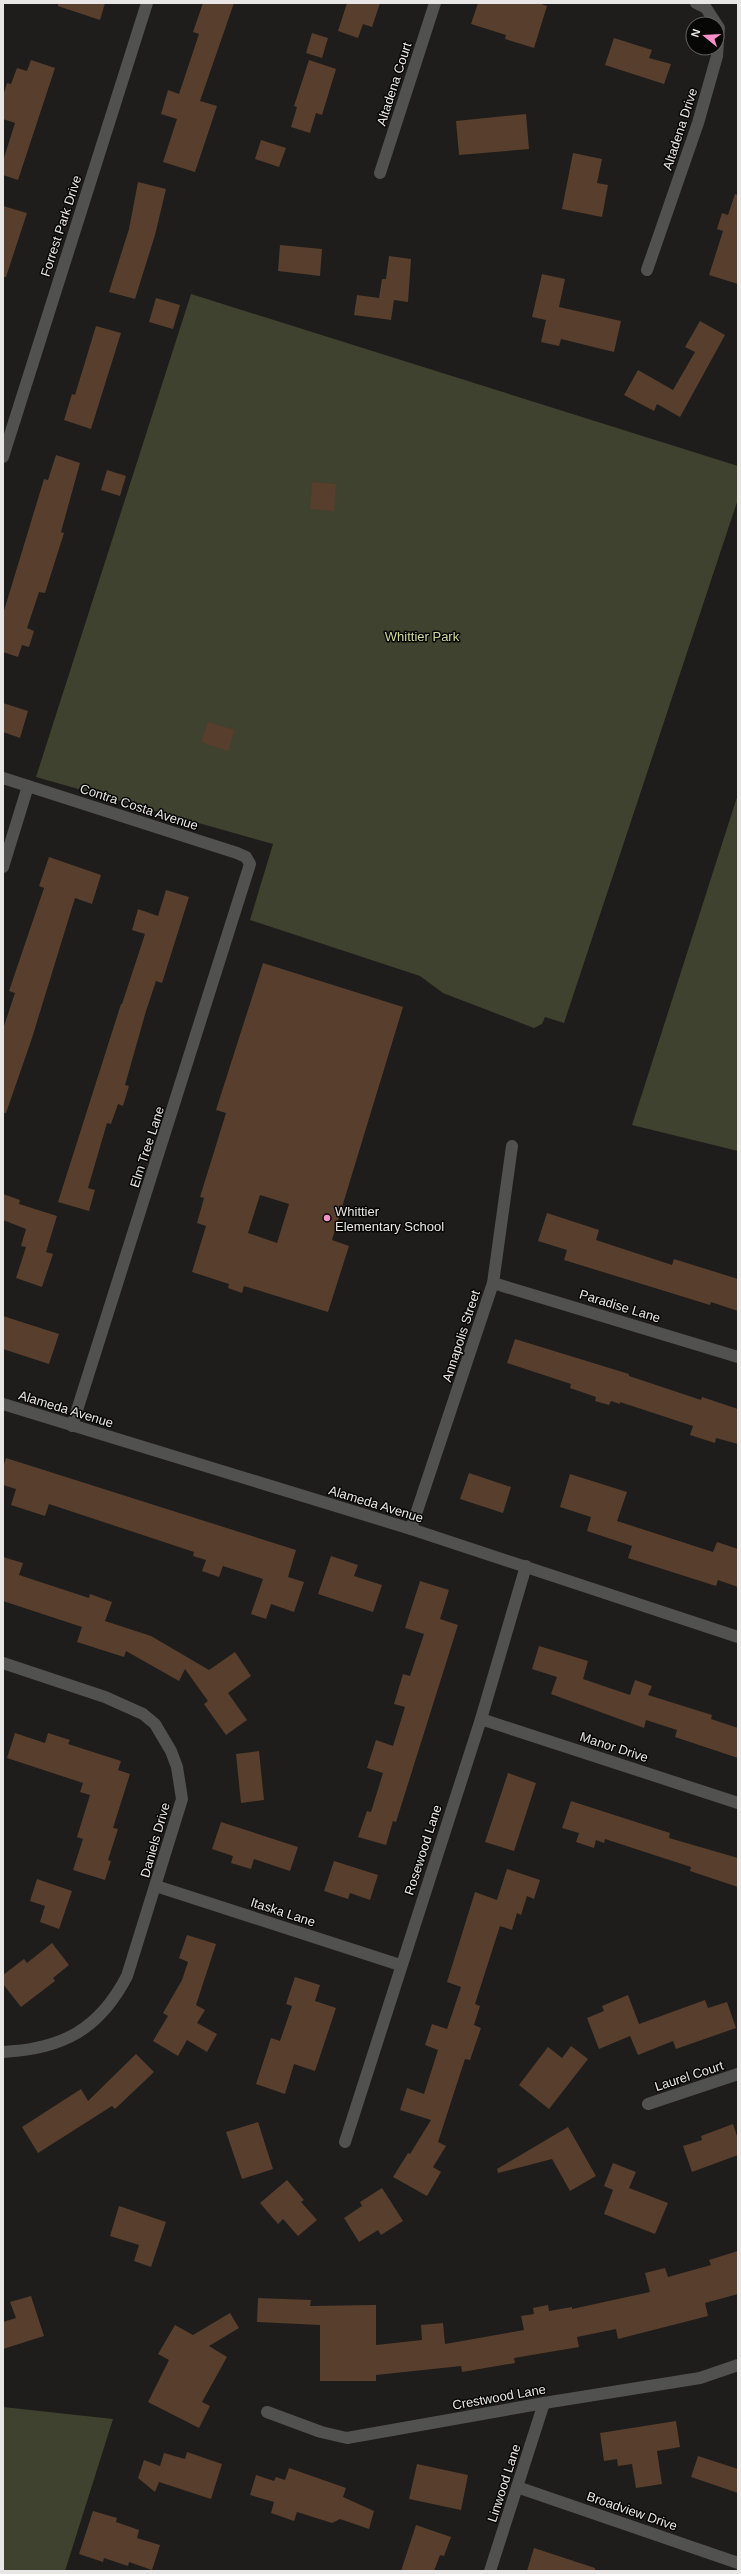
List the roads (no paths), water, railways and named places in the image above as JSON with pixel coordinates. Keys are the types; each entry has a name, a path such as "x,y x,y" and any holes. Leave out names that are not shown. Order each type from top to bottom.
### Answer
{"street":[{"name":"Forrest Park Drive","path":"3,457 146,3"},
{"name":"Altadena Court","path":"380,173 435,3"},
{"name":"Altadena Drive","path":"647,270 698,123 717,56 719,28 706,8 696,3"},
{"name":"Contra Costa Avenue","path":"3,778 240,854 250,864 248,877"},
{"path":"3,867 28,786"},
{"name":"Elm Tree Lane","path":"72,1426 248,877"},
{"name":"Annapolis Street","path":"411,1529 493,1283 512,1146"},
{"name":"Paradise Lane","path":"493,1283 738,1357"},
{"name":"Alameda Avenue","path":"3,1404 411,1529 738,1637"},
{"name":"Rosewood Lane","path":"344,2142 400,1965 481,1719 526,1566"},
{"name":"Daniels Drive","path":"3,1663 128,1706 143,1714 163,1735 177,1767 182,1799 127,1976 117,1995 104,2012 89,2026 71,2038 51,2046 30,2051 3,2052"},
{"name":"Manor Drive","path":"481,1719 738,1803"},
{"name":"Itaska Lane","path":"156,1886 400,1965"},
{"name":"Laurel Court","path":"648,2104 738,2074"},
{"name":"Crestwood Lane","path":"267,2412 322,2432 347,2438 544,2403 700,2378 738,2365"},
{"name":"Linwood Lane","path":"490,2571 544,2403"},
{"name":"Broadview Drive","path":"517,2487 738,2563"}],"place":[{"name":"Whittier Elementary School","path":"327,1218"}],"park label":[{"name":"Whittier Park","path":"422,636"}]}
